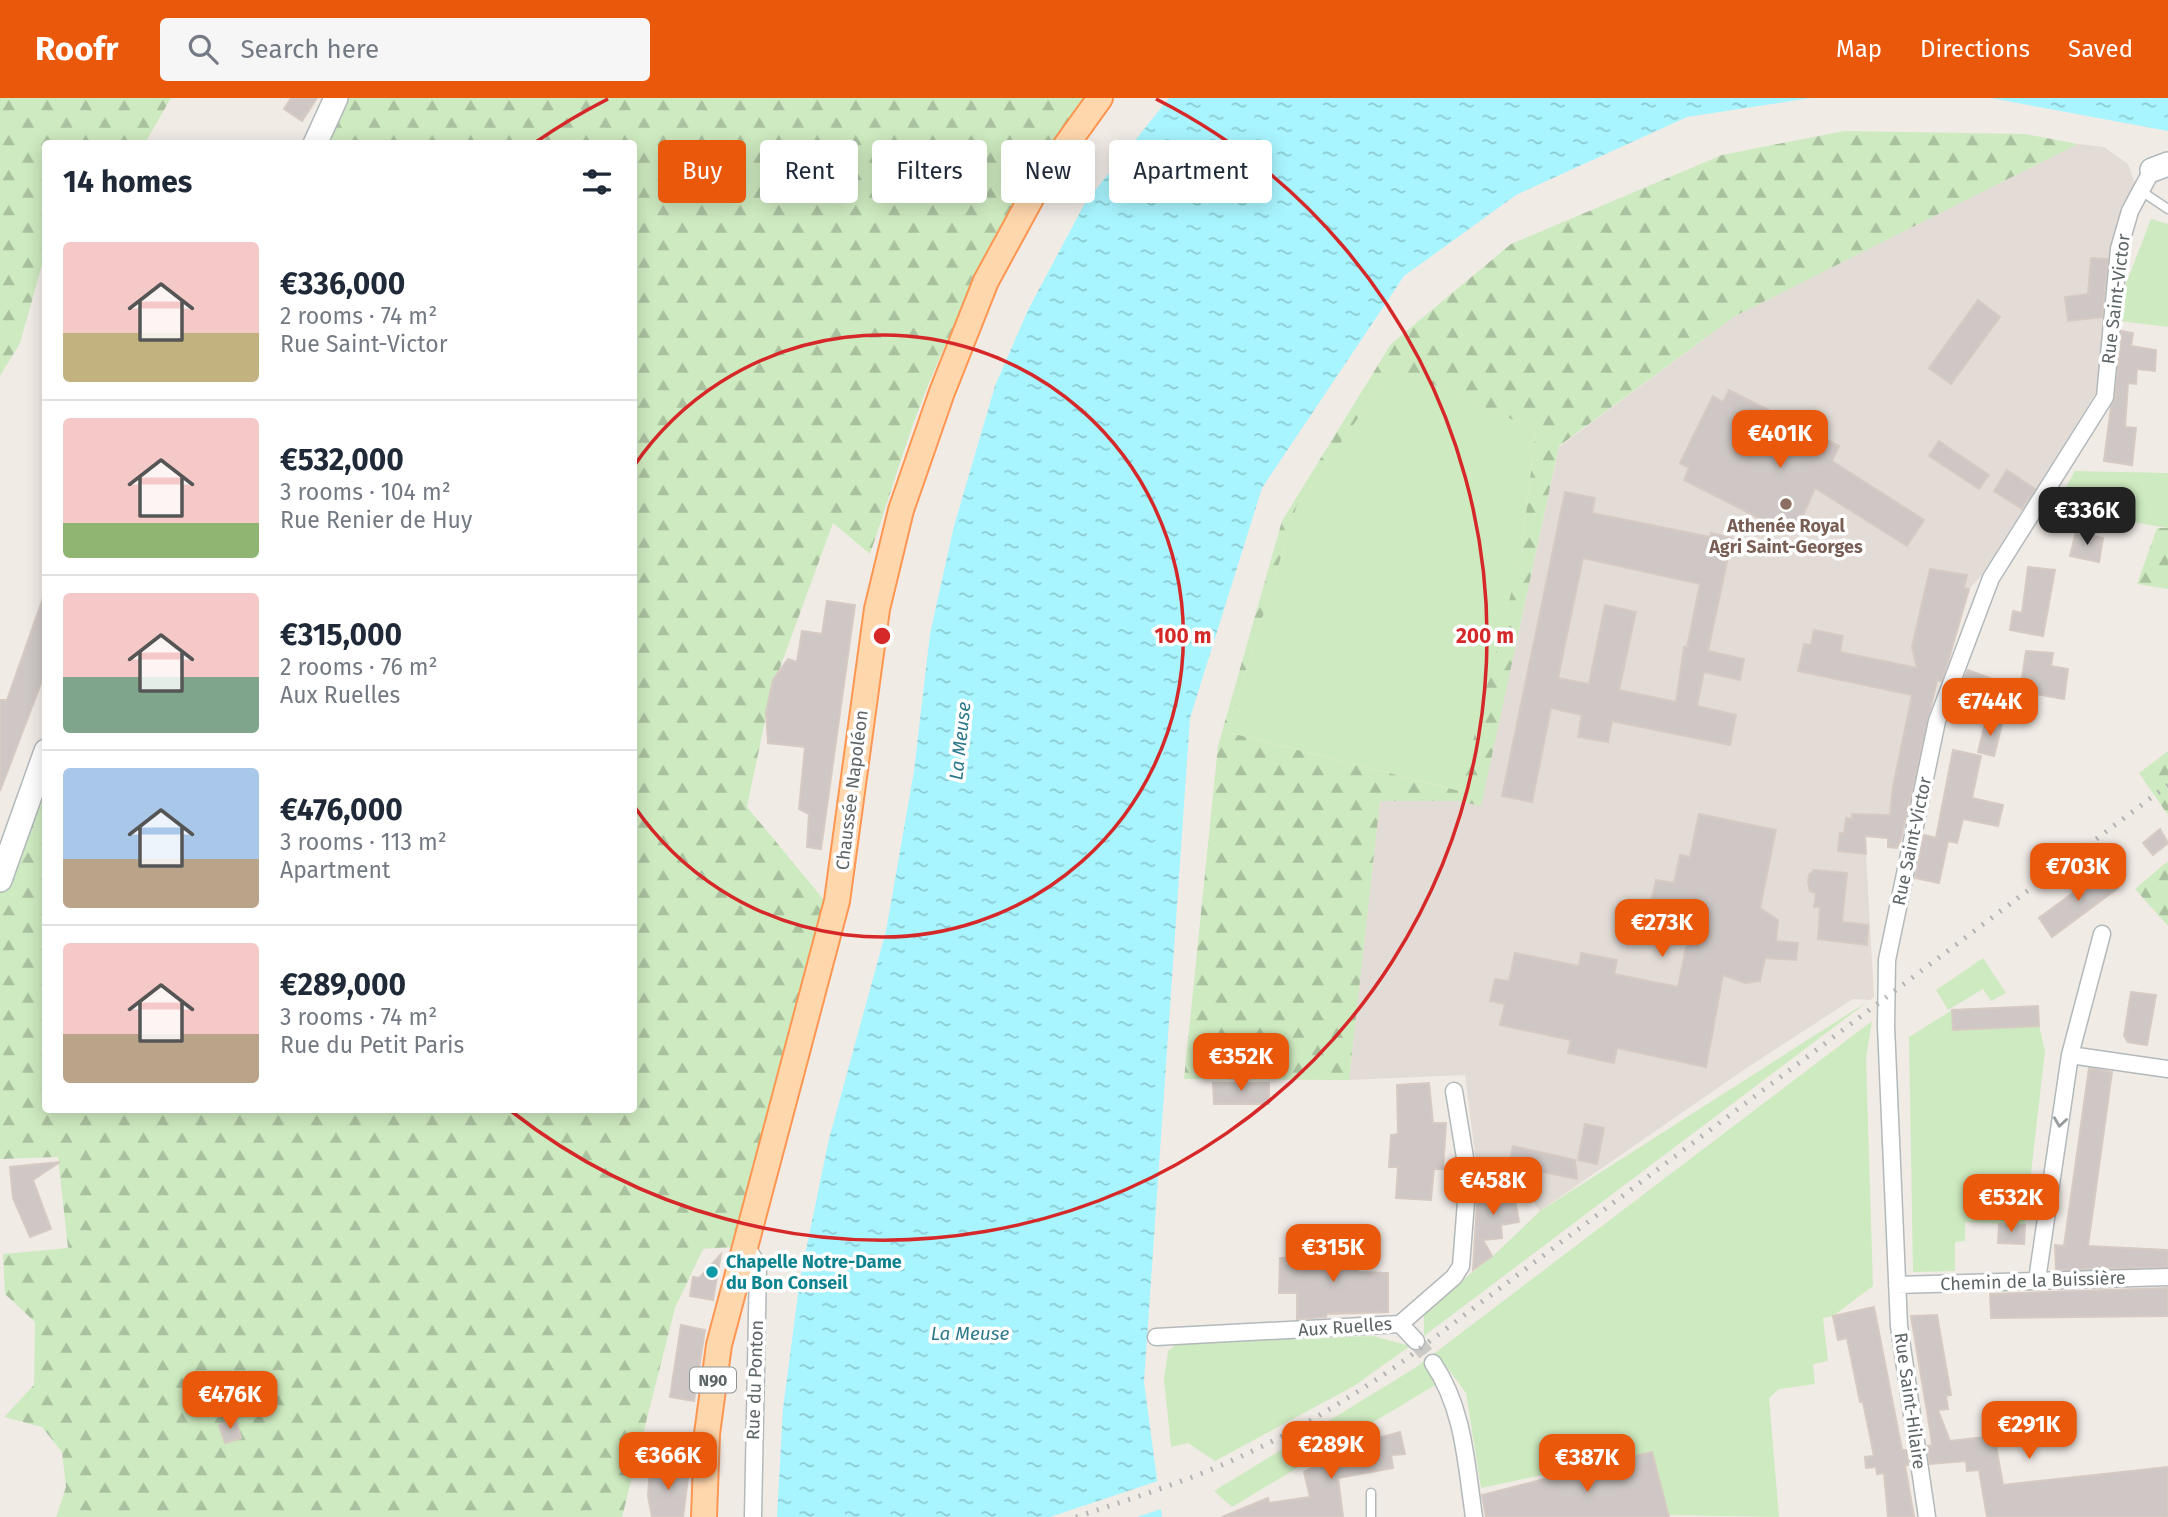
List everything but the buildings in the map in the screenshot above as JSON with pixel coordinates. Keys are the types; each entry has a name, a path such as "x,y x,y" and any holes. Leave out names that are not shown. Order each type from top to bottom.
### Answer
{"main road":[{"name":"Chaussée Napoléon","path":"704,1517 712,1388 719,1345 837,901 877,609 901,510 942,392 986,281 1041,180 1100,98"}],"street":[{"path":"317,140 336,98"},
{"name":"Rue Saint-Victor","path":"1897,1285 1886,1026 1887,960 1937,721 1991,578 2105,397 2119,249 2130,211 2141,191 2160,167"},
{"path":"0,880 42,762"},
{"path":"2037,1280 2070,1055 2102,933"},
{"path":"2070,1055 2168,1069"},
{"name":"Aux Ruelles","path":"1156,1337 1400,1324 1454,1277 1461,1266 1468,1176 1454,1091"},
{"name":"Rue du Ponton","path":"746,1246 758,1265 753,1517"},
{"name":"Chemin de la Buissière","path":"1897,1285 2168,1278"},
{"name":"Rue Saint-Hilaire","path":"1897,1285 1899,1326 1927,1517"},
{"path":"1400,1324 1416,1341"},
{"path":"1433,1363 1445,1381 1457,1410 1474,1517"}],"lane":[{"path":"2141,191 2163,203 2168,209"},
{"path":"1371,1493 1371,1517"}],"shaded area":[{"name":"Athenée Royal Agri Saint-Georges","path":"2078,144 2104,147 2128,164 2135,184 2111,246 2108,318 2097,391 1981,576 1969,589 1931,703 1901,839 1865,836 1874,997 1870,1000 1853,999 1745,1069 1540,1211 1515,1178 1479,1185 1465,1075 1349,1080 1380,800 1459,801 1481,805 1559,447 1735,316"}],"green space":[{"path":"0,98 171,98 147,140 42,140 42,265 20,343 0,376"},
{"path":"336,98 1083,98 1056,140 1001,140 1001,203 1017,203 975,282 939,359 916,417 870,554 833,523 771,692 747,807 824,900 736,1247 703,1249 675,1308 622,1517 56,1517 66,1487 62,1452 42,1427 4,1417 34,1385 35,1322 5,1294 3,1254 68,1248 58,1157 0,1159 0,880 42,760 42,1113 637,1113 637,140 316,140"},
{"path":"1844,131 2025,134 2078,144 1735,316 1559,446 1481,806 1459,801 1380,801 1349,1080 1184,1079 1218,746 1282,521 1391,344 1511,244 1722,155","holes":["1394,367 1536,430 1521,555 1460,791 1227,732 1297,505"]},
{"path":"2151,219 2168,224 2168,327 2112,320"},
{"path":"1394,367 1536,430 1521,555 1461,791 1227,732 1297,505"},
{"path":"2075,471 2168,473 2168,528 2053,509"},
{"path":"2157,528 2168,528 2168,589 2137,584"},
{"path":"2168,751 2168,815 2139,773"},
{"path":"2168,861 2168,926 2135,889"},
{"path":"1983,958 2006,993 1991,1001 1983,989 1948,1010 1936,990"},
{"path":"1870,1000 1424,1336 1424,1310 1493,1256 1540,1211"},
{"path":"1952,1010 1953,1030 2039,1025 2045,1051 2025,1225 1965,1222 1965,1241 1955,1242 1955,1271 1913,1272 1909,1037"},
{"path":"1872,1021 1866,1058 1873,1286 1833,1316 1823,1318 1828,1361 1813,1364 1815,1384 1779,1389 1769,1398 1779,1517 1669,1515 1652,1452 1481,1488 1466,1393 1440,1358 1427,1368 1437,1384 1232,1507 1214,1491 1415,1368"},
{"path":"1373,1336 1410,1346 1354,1386 1215,1461 1188,1443 1171,1447 1164,1379 1168,1351 1178,1343"}],"water":[{"name":"La Meuse","path":"1169,98 1811,98 1687,117 1516,195 1404,276 1262,488 1190,718 1144,1382 1162,1517 777,1517 783,1408 800,1279 829,1139 886,931 914,771 930,634 954,526 995,386 1028,310 1085,203 1095,203 1095,190 1109,173 1109,203 1272,203 1272,140 1135,140"},
{"path":"1991,98 2168,98 2168,131"}],"pier":[{"path":"1161,1480 1164,1508 1137,1517 1050,1517"}],"tunnel":[{"path":"1416,1341 1433,1363"}],"railway":[{"path":"1076,1517 1141,1496 1246,1454 1324,1412 1398,1365 2168,785"}],"place":[{"name":"Athenée Royal Agri Saint-Georges","path":"1786,504"},
{"name":"Chapelle Notre-Dame du Bon Conseil","path":"712,1272"}]}
